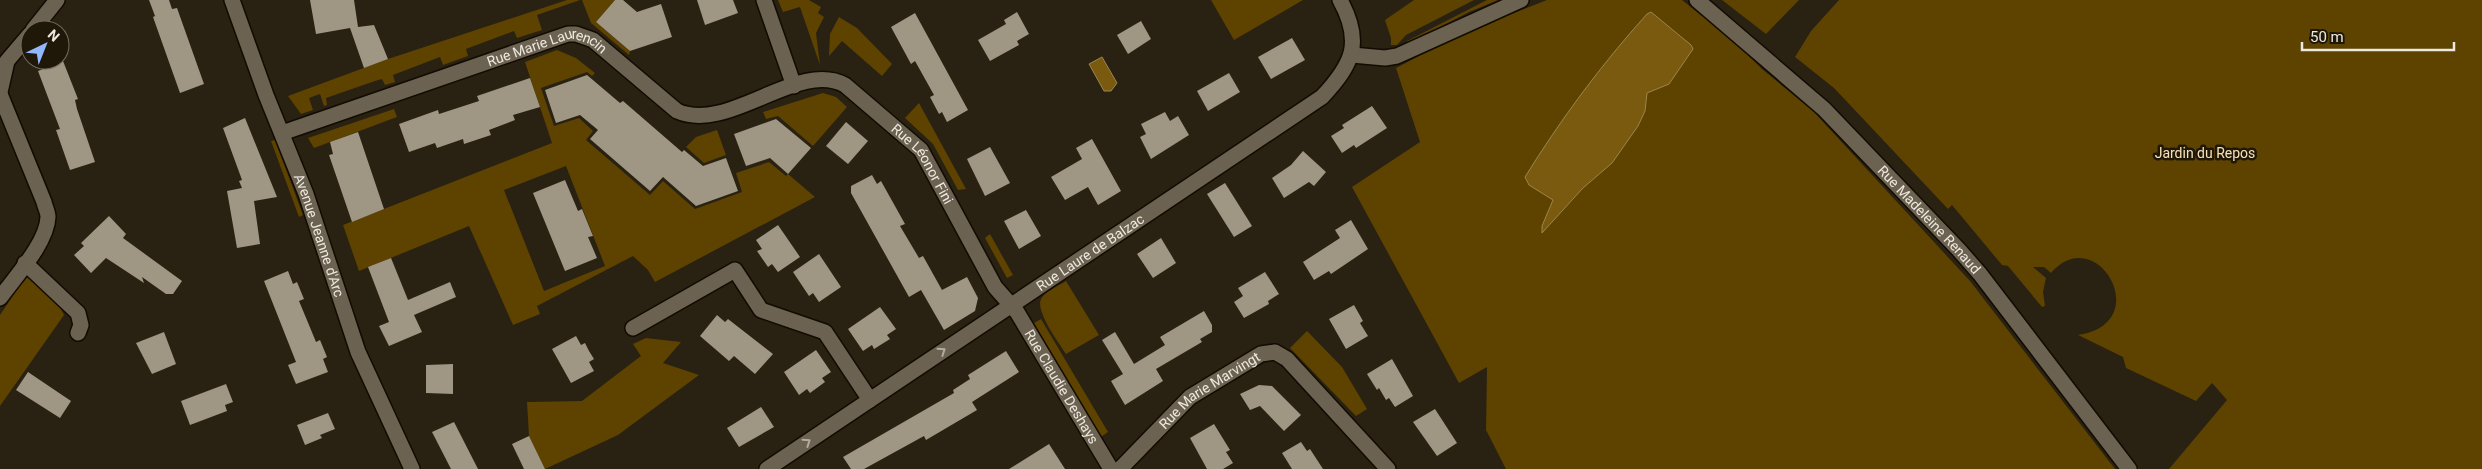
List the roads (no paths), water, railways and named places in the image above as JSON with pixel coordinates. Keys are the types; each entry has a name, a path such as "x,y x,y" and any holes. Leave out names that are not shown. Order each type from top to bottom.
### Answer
{"street":[{"path":"41,20 57,0"},
{"name":"Avenue Jeanne d'Arc","path":"232,0 306,194 358,352 412,469"},
{"path":"764,0 794,86"},
{"path":"1340,0 1351,31 1352,55 1385,58 1397,56 1521,0"},
{"name":"Rue Madeleine Renaud","path":"1697,0 1824,109 1959,250 1980,274 2128,469"},
{"name":"Rue Marie Laurencin","path":"282,133 568,34 576,34 593,40 677,111 686,115 710,116 794,86"},
{"path":"0,298 45,232 48,217 44,202 0,93 7,61 20,46"},
{"name":"Rue Laure de Balzac","path":"767,469 1322,97 1336,82 1352,55"},
{"name":"Rue Léonor Fini","path":"794,86 816,79 836,80 845,85 921,150 995,287 1011,304"},
{"path":"25,263 78,313 81,325 78,333"},
{"path":"632,328 735,270 761,310 825,332 870,400"},
{"name":"Rue Claudie Deshays","path":"1011,304 1110,469"},
{"name":"Rue Marie Marvingt","path":"1120,469 1190,397 1261,354 1270,352 1287,359 1388,469"}],"park label":[{"name":"Jardin du Repos","path":"2205,153"}]}
